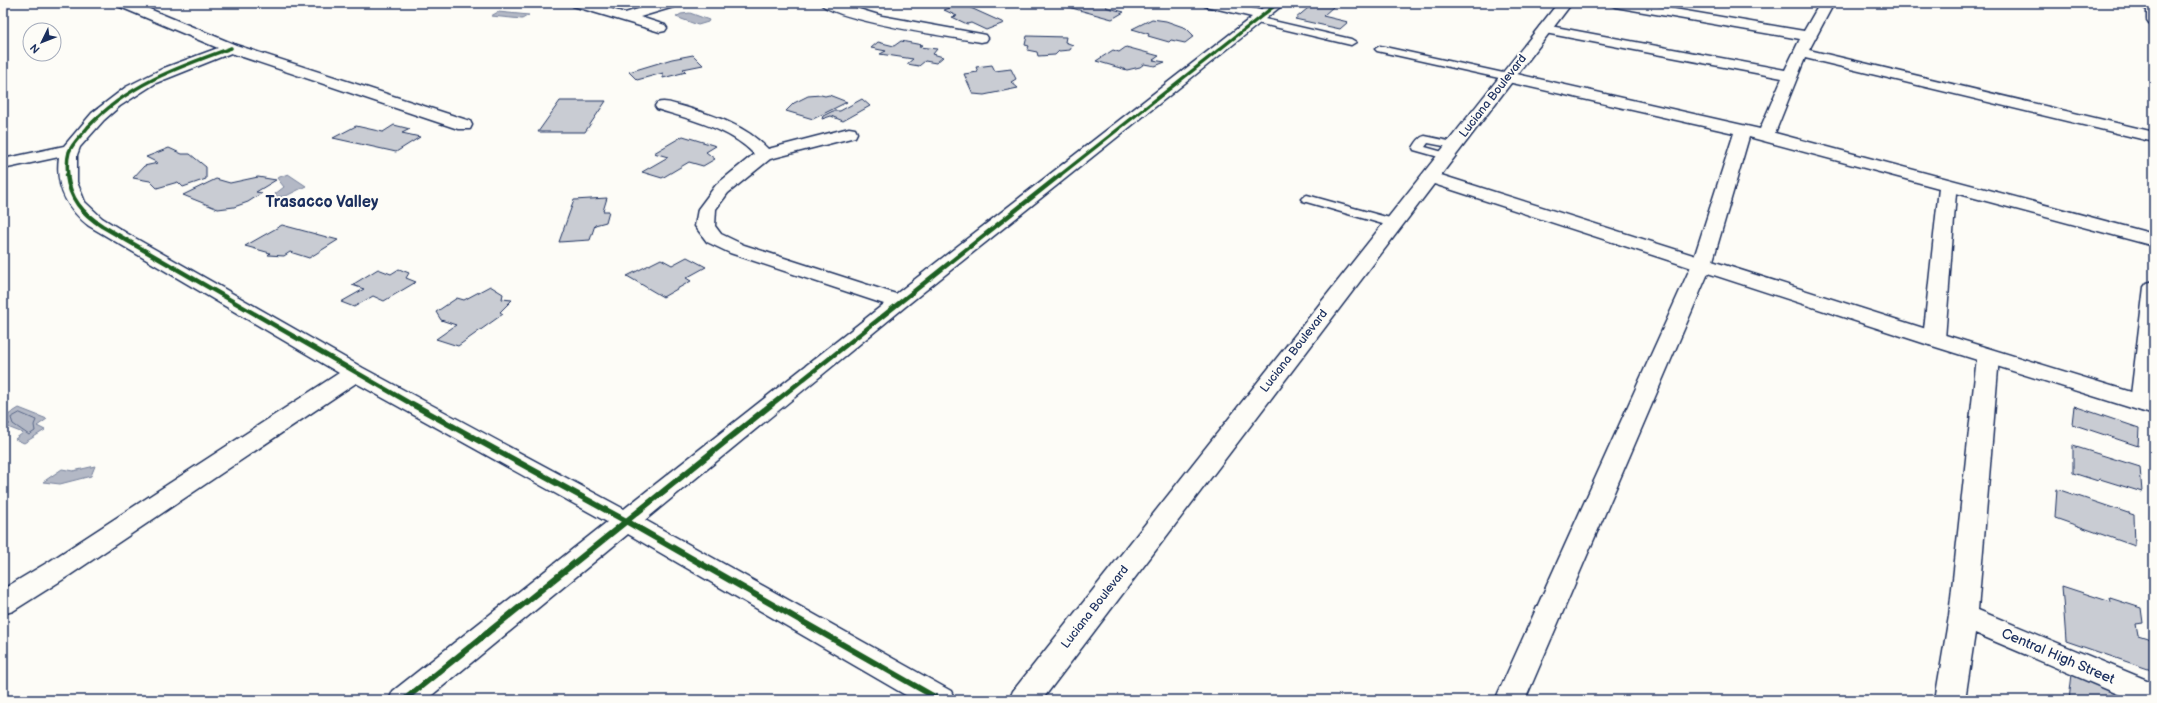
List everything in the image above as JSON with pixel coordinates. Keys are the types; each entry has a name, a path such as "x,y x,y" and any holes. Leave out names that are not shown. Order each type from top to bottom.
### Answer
{"street":[{"path":"123,3 231,48 464,125"},
{"path":"578,3 660,28"},
{"path":"627,17 672,3"},
{"path":"827,3 844,10 879,19 981,38"},
{"path":"1210,3 1259,18"},
{"path":"404,700 899,302 1278,3"},
{"name":"Luciana Boulevard","path":"1024,700 1565,3"},
{"path":"1615,3 1809,36"},
{"path":"1766,136 1800,52 1827,3"},
{"path":"2145,3 2154,8 2154,20"},
{"path":"1546,29 1790,75"},
{"path":"231,48 140,84 98,116 70,150 67,170 68,184 74,200 86,214 121,238 355,372 626,521 940,700"},
{"path":"1800,52 2154,137"},
{"path":"1508,77 1766,136 2154,240"},
{"path":"663,106 738,133 755,144 764,155"},
{"path":"1510,700 1702,264 1742,130"},
{"path":"849,133 764,155 722,189 707,209 705,226 714,238 737,250 899,302"},
{"path":"3,164 70,150"},
{"path":"1429,177 1934,339 2148,405 2154,287"},
{"path":"1934,339 1948,185"},
{"path":"1950,700 1962,616 1988,356"},
{"path":"3,603 60,568 355,372"},
{"name":"Central High Street","path":"1962,616 2154,696"}],"lane":[{"path":"1259,18 1351,42"},
{"path":"1380,49 1508,77"},
{"path":"1307,199 1393,223"}],"water":[{"path":"498,12 529,15 522,19 491,16"},
{"path":"690,13 709,20 708,22 698,25 676,17 681,14"},
{"path":"288,174 306,186 286,196 275,197 275,194 284,187 277,178"},
{"path":"19,408 47,419 37,426 45,430 24,443 15,439 23,433 5,426 10,424 3,421 3,418"},
{"path":"95,466 91,476 60,484 43,482 62,469 73,471"}],"building":[{"path":"1111,3 1105,7 1124,12 1112,19 1057,4"},
{"path":"1314,3 1334,6 1323,16 1348,22 1340,29 1295,19"},
{"path":"962,4 1004,23 986,30 952,17 957,16 944,10"},
{"path":"1152,19 1166,21 1186,28 1194,36 1185,43 1171,40 1169,42 1148,36 1149,34 1132,29"},
{"path":"1027,36 1066,37 1065,42 1073,45 1070,50 1059,51 1055,55 1038,56 1037,52 1027,50 1029,46 1025,45"},
{"path":"901,41 922,45 919,47 937,49 933,54 943,57 936,63 925,61 919,66 907,64 913,59 880,54 886,51 871,48 878,42 894,46"},
{"path":"1126,47 1159,56 1153,60 1165,62 1155,66 1144,64 1140,67 1127,70 1096,61 1113,50 1119,52"},
{"path":"693,55 703,65 683,69 686,72 663,78 663,73 637,80 629,72 672,59"},
{"path":"992,65 995,71 1011,69 1016,79 1011,82 1018,88 984,95 973,94 964,74 978,72 976,67"},
{"path":"829,95 847,102 813,119 786,111 794,103 808,96"},
{"path":"862,99 870,106 843,121 831,116 822,119 823,116 833,111 840,111"},
{"path":"560,101 606,101 585,132 538,132"},
{"path":"394,125 410,129 402,133 420,137 396,152 333,138 356,126 383,132"},
{"path":"683,136 716,146 706,152 715,159 703,166 689,162 662,178 642,172 668,157 654,153"},
{"path":"169,148 182,154 190,154 206,167 206,179 183,187 178,182 157,188 150,181 133,178 144,166 158,163 146,157"},
{"path":"258,177 276,180 256,192 262,193 248,202 234,207 218,209 183,195 216,179 230,183"},
{"path":"607,198 603,211 609,211 606,222 595,225 590,240 559,242 574,200"},
{"path":"282,225 338,240 309,258 290,252 284,256 268,255 270,253 245,246"},
{"path":"687,257 706,267 686,278 691,281 663,297 627,276 661,259 672,265"},
{"path":"378,269 391,274 399,269 409,273 406,278 416,282 384,301 373,296 354,307 341,302 364,289 352,285"},
{"path":"490,286 503,294 502,299 512,300 500,312 503,314 458,346 436,339 456,325 441,320 436,312 457,298 464,300"},
{"path":"2074,406 2139,428 2138,446 2072,424"},
{"path":"2073,446 2140,467 2142,492 2100,479 2098,481 2073,473"},
{"path":"2057,489 2134,515 2135,546 2055,518"},
{"path":"2062,586 2111,602 2110,598 2141,608 2143,623 2136,624 2138,635 2154,640 2154,671 2066,641"},
{"path":"2072,674 2134,700 2069,700"}],"cycle path":[{"path":"404,700 899,302 1278,3"},
{"path":"231,48 189,63 150,80 132,90 98,116 74,143 68,155 68,182 74,200 83,212 95,222 121,238 355,373 626,521 940,700"}],"district":[{"name":"Trasacco Valley","path":"322,202"}]}
